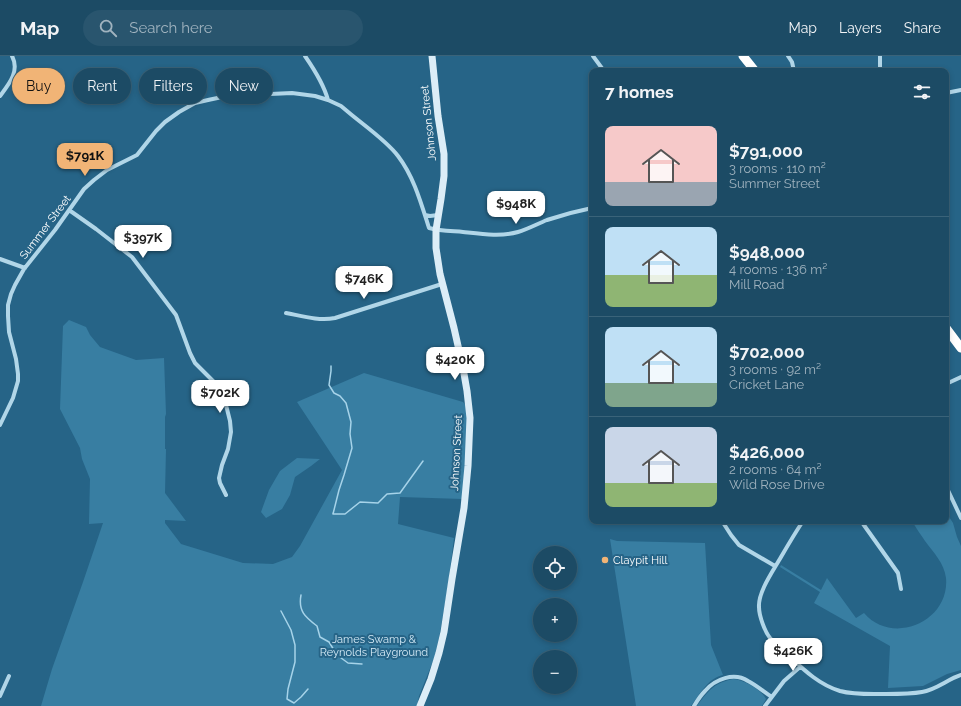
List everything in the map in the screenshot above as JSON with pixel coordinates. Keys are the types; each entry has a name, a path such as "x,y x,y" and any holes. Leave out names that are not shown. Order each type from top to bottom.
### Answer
{"highway":[{"path":"743,56 753,68"},
{"path":"949,332 961,348"}],"street":[{"path":"0,96 9,84 14,73 15,66 12,56"},
{"path":"304,56 311,64 328,100"},
{"name":"Johnson Street","path":"420,706 434,669 444,632 464,508 470,418 467,391 454,328 442,284 436,248 436,230 444,176 444,154 438,116 432,56"},
{"path":"593,56 602,68"},
{"path":"788,56 792,62 793,68"},
{"path":"880,56 880,68"},
{"path":"949,92 961,90"},
{"name":"Summer Street","path":"0,425 13,398 18,382 16,359 9,332 8,305 15,285 25,268 84,189 107,170 137,155 165,122 179,112 195,104 227,96 292,93 314,96 341,106 382,140 397,156 411,177 429,228 436,230"},
{"path":"436,230 497,235 510,234 519,232 549,219 589,209"},
{"path":"68,210 132,257 176,314 190,353 195,362 219,387 224,397 231,432 219,478 226,495"},
{"path":"425,215 439,215"},
{"path":"0,259 25,268"},
{"path":"286,312 315,319 335,318 442,284"},
{"path":"949,383 961,377"},
{"path":"949,492 961,518"},
{"path":"724,524 739,544 775,566"},
{"path":"801,524 775,566 761,594 759,606 769,637 782,651 823,684 839,691 852,694 896,694 923,692 961,675"},
{"path":"864,524 898,573 900,589"},
{"path":"765,706 784,682 800,667"},
{"path":"0,696 9,676"},
{"path":"694,706 709,686 728,677 747,680 772,697"}],"green space":[{"name":"James Swamp & Reynolds Playground","path":"69,320 86,327 90,335 100,347 136,360 164,358 166,414 165,493 186,521 165,520 165,523 181,544 243,563 273,564 292,557 300,546 342,470 297,402 364,373 463,402 468,408 469,419 463,499 400,497 398,524 454,538 448,585 435,656 419,696 417,706 41,706 52,669 103,523 89,524 90,479 82,459 80,448 60,409 63,326"},
{"path":"297,458 320,459 295,477 290,495 282,509 266,518 261,512 269,490 280,471"},
{"path":"949,517 953,523 961,546 961,670 947,674 923,686 888,688 890,646 814,603 820,592 780,567 781,565 821,590 827,578 856,618 864,613 876,623 889,628 903,628 917,624 929,617 939,607 945,593 945,573 941,563 914,524 949,524"},
{"path":"610,539 617,541 705,543 711,645 723,675 713,679 691,706 636,706"},
{"path":"733,679 747,683 764,695 766,699 762,706 697,706 716,685"}],"waterway":[{"path":"331,366 329,385 334,393 340,396 346,403 351,422 350,434 352,448 333,513"},
{"path":"333,514 345,514 360,502 378,503 387,494 400,493 423,461"},
{"path":"301,595 300,601 303,613 317,626 320,637 329,642 337,655 348,663 362,664"},
{"path":"281,611 291,630 295,645 295,662 287,699 294,703 308,689"}],"place":[{"name":"Claypit Hill","path":"605,560"}]}
